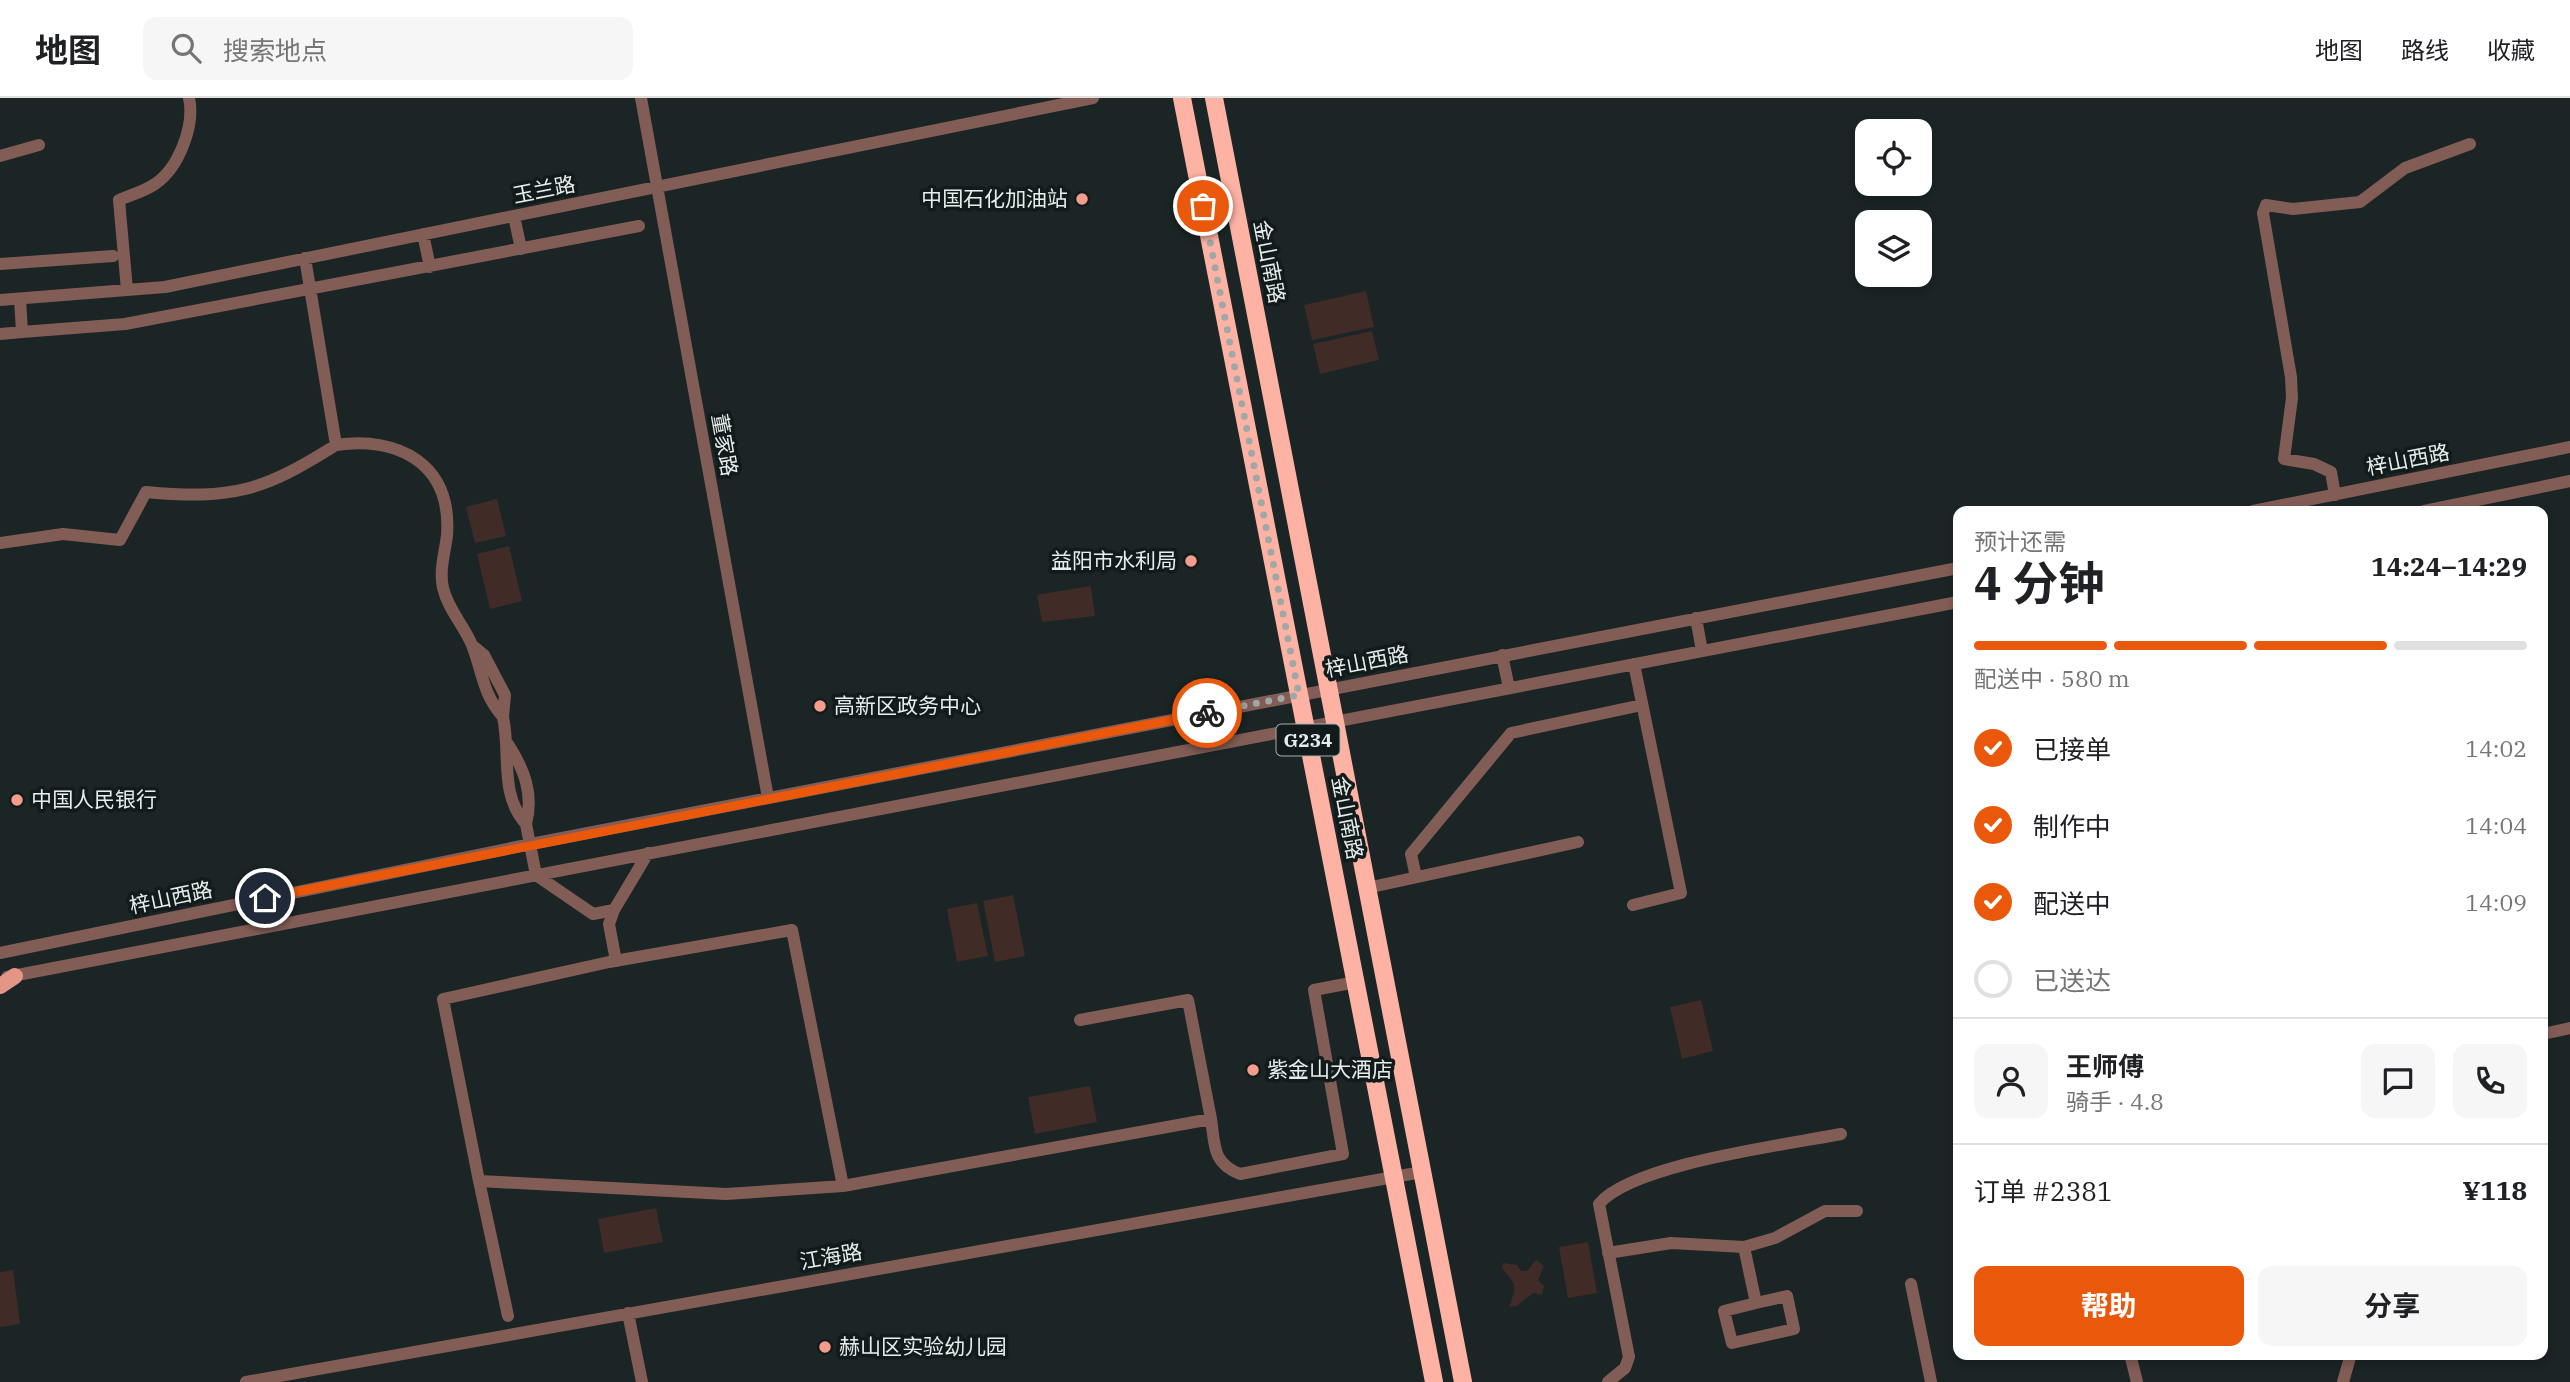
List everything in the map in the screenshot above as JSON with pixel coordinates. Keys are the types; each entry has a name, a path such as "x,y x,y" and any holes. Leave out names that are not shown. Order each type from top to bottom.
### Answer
{"highway":[{"name":"金山南路","path":"1182,98 1434,1382"},
{"name":"金山南路","path":"1214,98 1463,1382"}],"main road":[{"path":"0,986 8,977"}],"street":[{"path":"127,290 119,200 157,183 176,159 192,111 189,98"},
{"name":"董家路","path":"641,98 768,798"},
{"name":"玉兰路","path":"0,300 165,286 1093,98"},
{"path":"2335,495 2331,472 2314,464 2284,458 2292,398 2291,377 2266,242 2263,214 2266,205 2293,209 2360,202 2405,168 2470,144"},
{"path":"0,156 38,145"},
{"path":"514,216 521,249"},
{"path":"0,334 125,324 639,226"},
{"path":"423,234 430,267"},
{"path":"0,264 113,256"},
{"path":"305,258 336,444"},
{"path":"20,299 22,332"},
{"path":"0,543 63,534 120,540 146,492 215,496 248,490 284,476 336,444 362,441 389,444 411,454 429,470 441,490 446,510 447,534 441,569 443,589 472,645 488,699 503,717 508,744 505,772 513,810 526,824 536,875 593,914 601,925 612,961"},
{"name":"梓山西路","path":"2302,506 2335,495 2570,447"},
{"path":"2448,506 2570,481"},
{"name":"梓山西路","path":"0,953 531,844 1953,569"},
{"path":"8,977 1953,603"},
{"path":"1696,618 1702,651"},
{"path":"1502,655 1509,688"},
{"path":"1633,905 1681,893 1634,664"},
{"path":"1416,877 1411,854 1511,733 1642,705"},
{"path":"508,744 523,767 531,806 526,824"},
{"path":"1367,888 1578,842"},
{"path":"612,961 609,924 614,910 648,853"},
{"path":"593,914 614,910"},
{"path":"508,1316 443,999 612,961 792,930 843,1186"},
{"path":"1080,1020 1188,1000 1218,1158 1225,1168 1240,1174 1343,1154 1314,990 1356,982"},
{"path":"2548,1033 2570,1028"},
{"path":"479,1181 726,1194 843,1186 1210,1119"},
{"path":"1608,1382 1625,1368 1629,1357 1599,1205 1608,1193 1657,1171 1841,1134"},
{"name":"江海路","path":"246,1382 1422,1172"},
{"path":"1608,1253 1654,1244 1744,1247 1775,1238 1825,1211 1857,1211"},
{"path":"1744,1247 1756,1303"},
{"path":"1911,1284 1931,1382"},
{"path":"1787,1296 1794,1329 1732,1343 1724,1311 1756,1303 1787,1296"},
{"path":"628,1313 642,1382"},
{"path":"2132,1360 2137,1382"},
{"path":"2343,1382 2349,1360"}],"shaded area":[{"path":"1366,291 1374,327 1312,340 1304,305"},
{"path":"1372,331 1379,360 1320,374 1313,344"},
{"path":"497,499 506,536 475,543 466,507"},
{"path":"509,546 522,601 490,609 477,554"},
{"path":"1091,586 1095,616 1042,622 1037,595"},
{"path":"1013,895 1025,956 995,962 983,901"},
{"path":"977,903 988,956 957,962 947,909"},
{"path":"1701,1000 1713,1051 1682,1059 1670,1007"},
{"path":"1090,1086 1097,1122 1035,1134 1028,1097"},
{"path":"656,1208 663,1242 604,1253 598,1219"},
{"path":"1588,1242 1597,1293 1568,1298 1559,1247"},
{"path":"1536,1260 1544,1266 1538,1280 1544,1286 1542,1295 1533,1293 1517,1306 1509,1307 1514,1286 1502,1268 1503,1263 1517,1265 1521,1271 1527,1271"},
{"path":"13,1270 20,1324 0,1327 0,1272"}],"way so far":[{"path":"1203,206 1299,695 1207,713"}],"place":[{"name":"中国石化加油站","path":"1082,199"},
{"name":"益阳市水利局","path":"1191,561"},
{"name":"高新区政务中心","path":"820,706"},
{"name":"中国人民银行","path":"17,800"},
{"name":"紫金山大酒店","path":"1253,1070"},
{"name":"赫山区实验幼儿园","path":"825,1347"}],"route":[{"path":"265,898 1207,713"}]}
